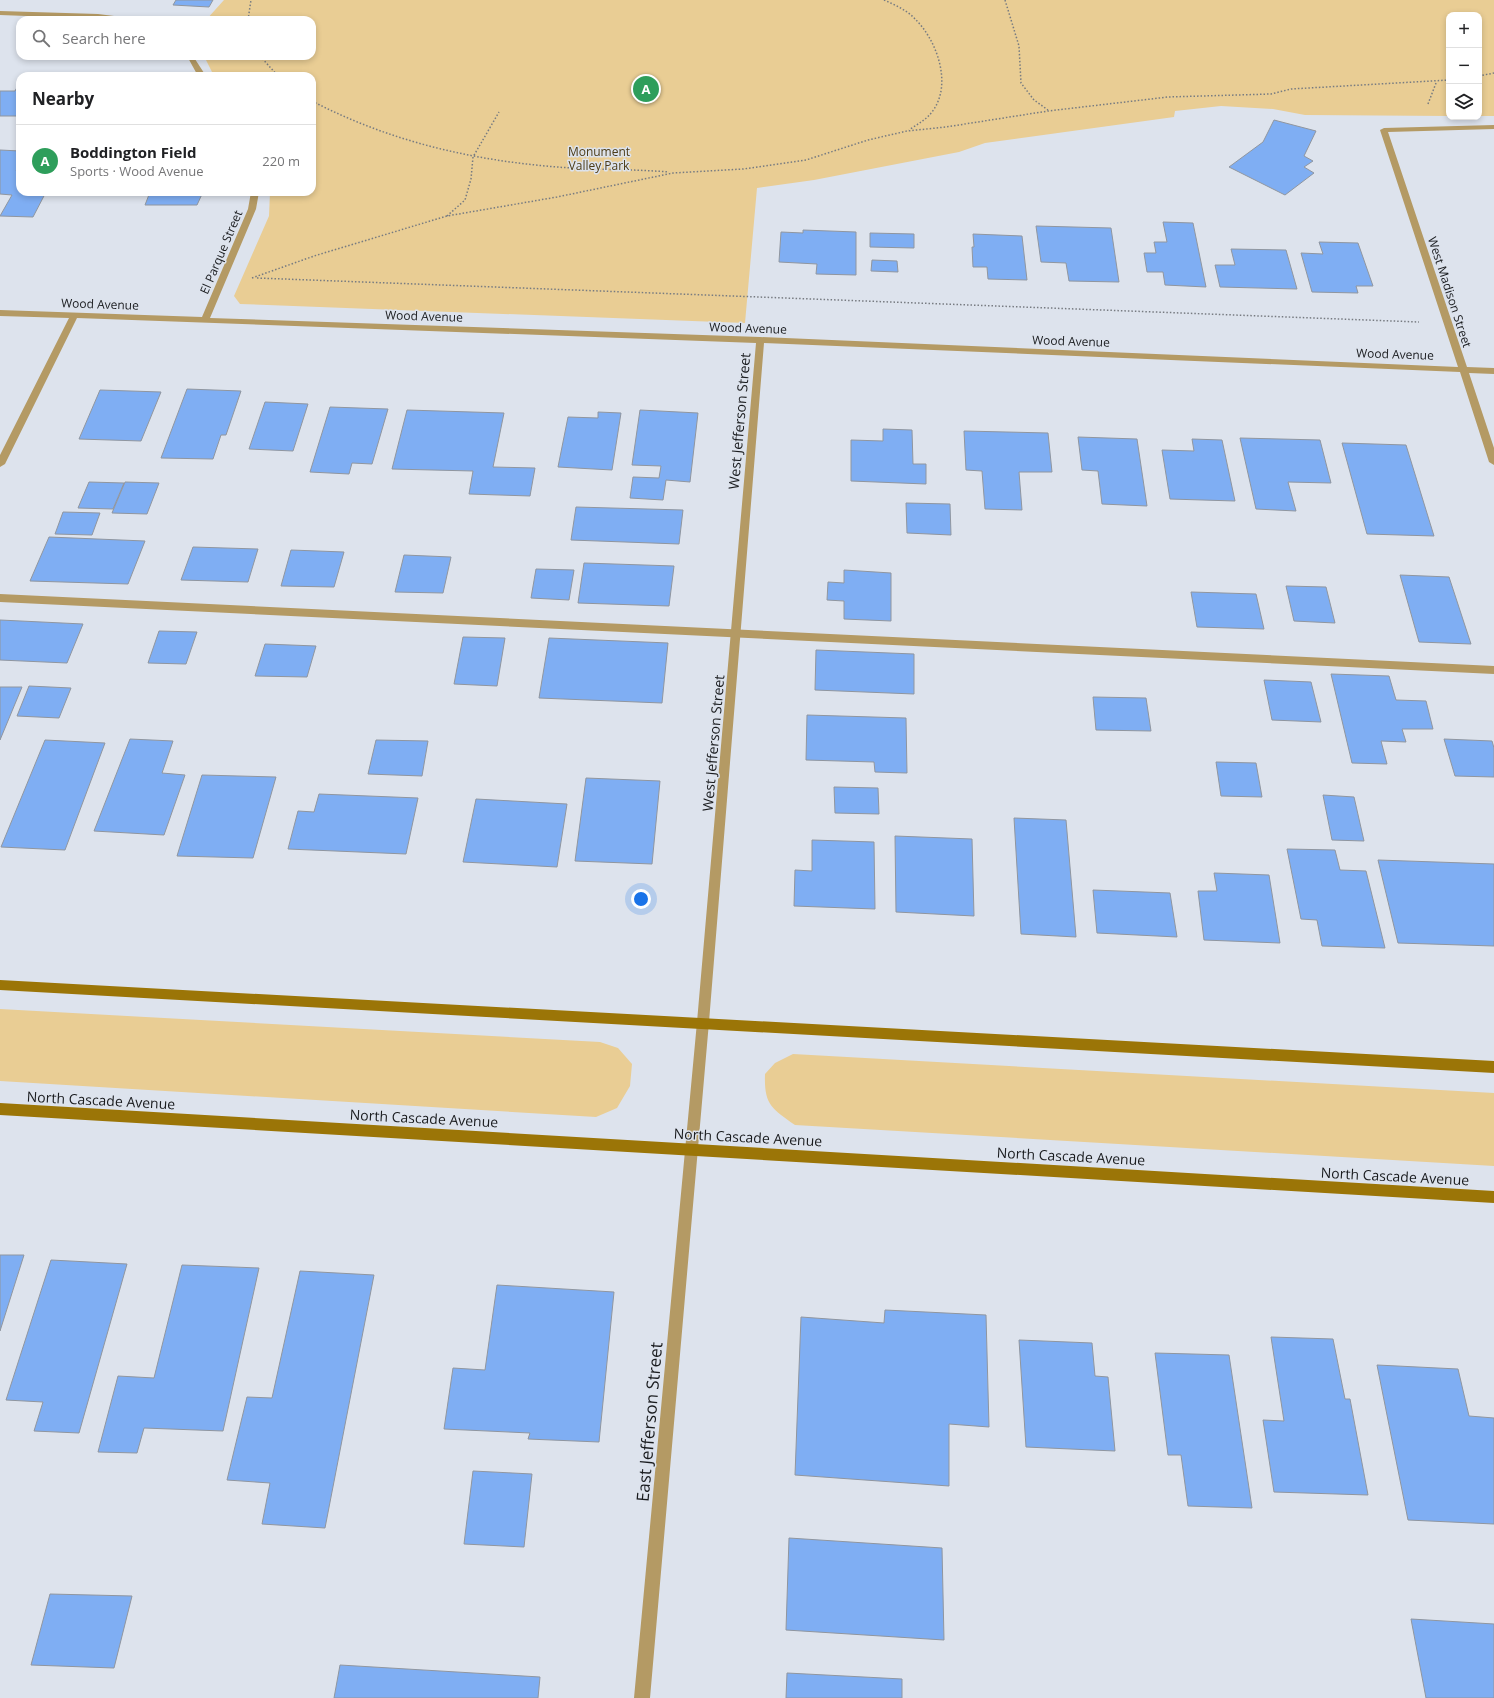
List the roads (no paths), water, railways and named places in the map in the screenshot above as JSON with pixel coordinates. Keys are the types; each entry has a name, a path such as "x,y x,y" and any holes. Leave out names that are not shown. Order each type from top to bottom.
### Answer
{"main road":[{"path":"0,985 703,1022 1494,1067"},
{"name":"North Cascade Avenue","path":"0,1109 1494,1197"}],"street":[{"path":"0,13 98,16"},
{"path":"192,60 200,72"},
{"name":"West Madison Street","path":"1494,127 1384,130 1494,462"},
{"name":"El Parque Street","path":"205,320 252,209 254,196"},
{"name":"Wood Avenue","path":"0,313 760,340 1494,371"},
{"path":"0,464 74,316"},
{"name":"West Jefferson Street","path":"691,1149 760,340"},
{"path":"0,598 736,632 1494,670"},
{"name":"East Jefferson Street","path":"642,1698 691,1149"}],"place":[{"name":"Boddington Field","path":"646,89"}],"park label":[{"name":"Monument Valley Park","path":"599,158"}]}
